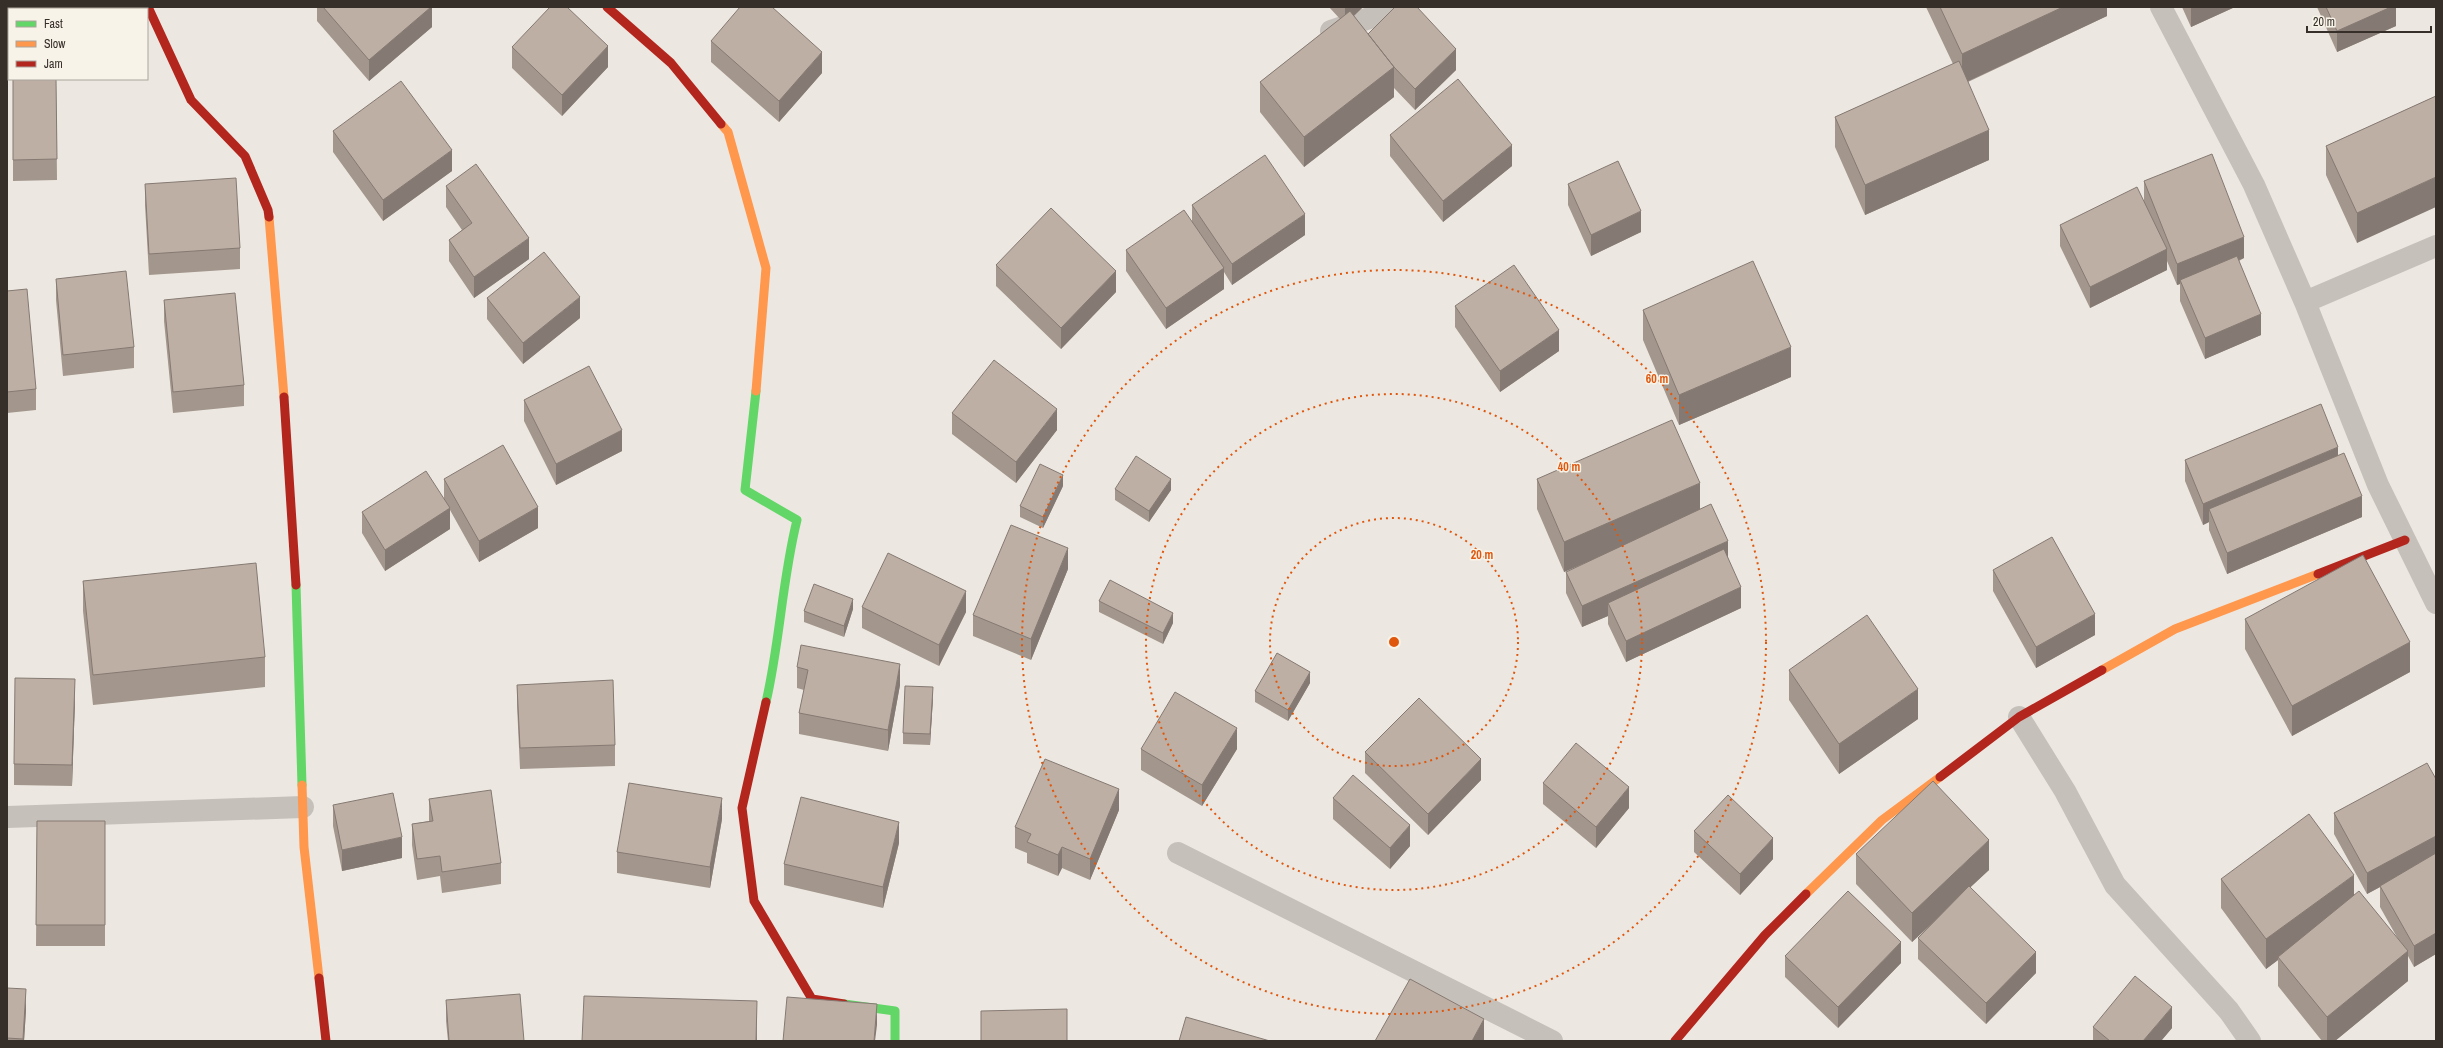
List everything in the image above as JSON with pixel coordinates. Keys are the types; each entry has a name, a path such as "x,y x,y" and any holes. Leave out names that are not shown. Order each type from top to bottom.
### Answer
{"street":[{"path":"148,7 191,100 245,156 268,210 284,389 298,616 304,847 326,1041"},
{"path":"607,7 672,63 728,132 766,268 760,354 745,490 797,520 788,556 775,664 742,808 754,901 812,999 895,1011 895,1041"},
{"path":"1329,32 1402,7"},
{"path":"2161,7 2254,185 2304,302 2378,485 2436,603"},
{"path":"2304,302 2436,246"},
{"path":"1675,1041 1765,935 1882,820 2019,717 2175,629 2405,540"},
{"path":"2019,717 2065,791 2115,885 2229,1011 2250,1041"},
{"path":"7,817 303,807"},
{"path":"1178,853 1552,1041"}],"building":[{"path":"323,7 431,7 369,60"},
{"path":"550,7 567,7 608,46 562,95 512,47"},
{"path":"740,7 772,7 822,52 779,101 711,41"},
{"path":"1395,7 1417,7 1456,49 1415,89 1394,67 1368,34"},
{"path":"1940,7 2063,7 1962,54"},
{"path":"2326,7 2391,7 2337,31"},
{"path":"1350,11 1394,67 1304,137 1260,82"},
{"path":"1959,61 1989,130 1865,185 1835,117"},
{"path":"1458,79 1512,145 1443,201 1390,135"},
{"path":"13,80 56,80 57,159 13,160"},
{"path":"401,81 452,150 383,200 333,131"},
{"path":"2436,96 2436,177 2357,213 2326,146"},
{"path":"2212,154 2244,237 2177,264 2144,181"},
{"path":"1265,155 1305,214 1232,264 1192,205"},
{"path":"1618,161 1641,211 1591,235 1568,184"},
{"path":"476,164 529,238 474,277 449,240 472,223 446,186"},
{"path":"236,178 240,248 149,254 145,184"},
{"path":"2137,187 2167,249 2090,287 2060,225"},
{"path":"1051,208 1116,271 1061,328 996,265"},
{"path":"1184,210 1224,268 1166,308 1126,250"},
{"path":"544,252 580,297 523,343 487,298"},
{"path":"2237,256 2261,314 2205,338 2180,280"},
{"path":"1753,261 1791,347 1679,395 1643,310"},
{"path":"1514,265 1559,330 1500,371 1455,306"},
{"path":"126,271 134,347 63,355 56,279"},
{"path":"27,289 36,389 7,392 7,291"},
{"path":"235,293 244,385 173,392 164,300"},
{"path":"994,360 1057,409 1016,462 952,413"},
{"path":"589,366 622,430 556,464 524,400"},
{"path":"2321,404 2338,447 2203,504 2185,460"},
{"path":"1672,420 1700,483 1564,542 1537,479"},
{"path":"503,445 538,507 479,541 444,479"},
{"path":"2344,453 2362,496 2227,553 2209,509"},
{"path":"1136,456 1171,479 1149,511 1115,489"},
{"path":"1040,464 1063,475 1043,517 1020,506"},
{"path":"426,471 450,508 385,550 362,512"},
{"path":"1711,504 1728,541 1582,606 1566,572"},
{"path":"1011,525 1068,548 1031,639 973,615"},
{"path":"2052,537 2095,614 2036,647 1993,570"},
{"path":"1724,549 1741,587 1626,641 1608,603"},
{"path":"888,553 966,591 939,645 862,607"},
{"path":"2363,555 2410,642 2292,706 2245,619"},
{"path":"256,563 265,657 93,675 83,581"},
{"path":"1110,580 1173,613 1163,633 1099,601"},
{"path":"814,584 853,599 844,626 804,611"},
{"path":"1867,615 1918,689 1839,744 1789,670"},
{"path":"801,645 900,664 888,730 799,713 808,670 797,667"},
{"path":"1277,653 1310,672 1288,710 1255,691"},
{"path":"15,678 75,679 72,765 14,764"},
{"path":"613,680 615,745 520,748 517,685"},
{"path":"905,686 933,687 930,734 903,733"},
{"path":"1175,692 1237,728 1202,785 1141,749"},
{"path":"1419,698 1481,759 1428,814 1365,752"},
{"path":"1576,743 1629,787 1596,827 1543,783"},
{"path":"1045,759 1119,789 1090,859 1062,847 1058,855 1027,842 1031,834 1015,827"},
{"path":"2427,763 2436,779 2436,836 2367,873 2334,813"},
{"path":"1353,775 1410,825 1390,848 1333,798"},
{"path":"1933,781 1989,840 1912,913 1856,854"},
{"path":"629,783 722,798 710,867 617,852"},
{"path":"491,790 501,863 442,872 440,856 417,859 412,824 433,821 429,799"},
{"path":"393,793 402,837 342,850 333,805"},
{"path":"1728,795 1773,838 1740,874 1694,831"},
{"path":"801,797 899,822 883,887 784,864"},
{"path":"2309,814 2354,875 2266,939 2221,879"},
{"path":"37,821 105,821 105,925 36,925"},
{"path":"2436,853 2436,933 2414,946 2380,886"},
{"path":"1969,886 2036,952 1986,1003 1918,938"},
{"path":"1848,891 1901,942 1838,1007 1785,956"},
{"path":"2359,891 2408,951 2327,1017 2278,957"},
{"path":"2135,976 2172,1007 2143,1041 2110,1041 2093,1027"},
{"path":"1410,979 1484,1019 1472,1041 1375,1041"},
{"path":"7,988 26,989 23,1039 7,1038"},
{"path":"520,994 524,1041 449,1041 446,1000"},
{"path":"584,996 757,1001 756,1041 582,1041"},
{"path":"787,997 877,1004 874,1041 783,1041"},
{"path":"1067,1009 1067,1041 981,1041 981,1011"},
{"path":"1186,1017 1270,1041 1179,1041"}],"traffic: fast":[{"path":"756,391 745,490 797,520 788,565 775,657 766,702"},
{"path":"296,585 302,785"},
{"path":"844,1004 895,1011 895,1041"}],"traffic: slow":[{"path":"721,124 728,132 766,268 756,391"},
{"path":"269,217 284,397"},
{"path":"2102,670 2175,629 2318,574"},
{"path":"1806,894 1882,820 1940,777"},
{"path":"302,785 304,847 319,978"}],"traffic: jam":[{"path":"148,7 191,100 245,156 268,210 269,217"},
{"path":"607,7 671,63 721,124"},
{"path":"284,397 296,585"},
{"path":"2318,574 2405,540"},
{"path":"1940,777 2019,717 2102,670"},
{"path":"766,702 742,808 754,901 812,999 844,1004"},
{"path":"1675,1041 1765,935 1806,894"},
{"path":"319,978 326,1041"}]}
